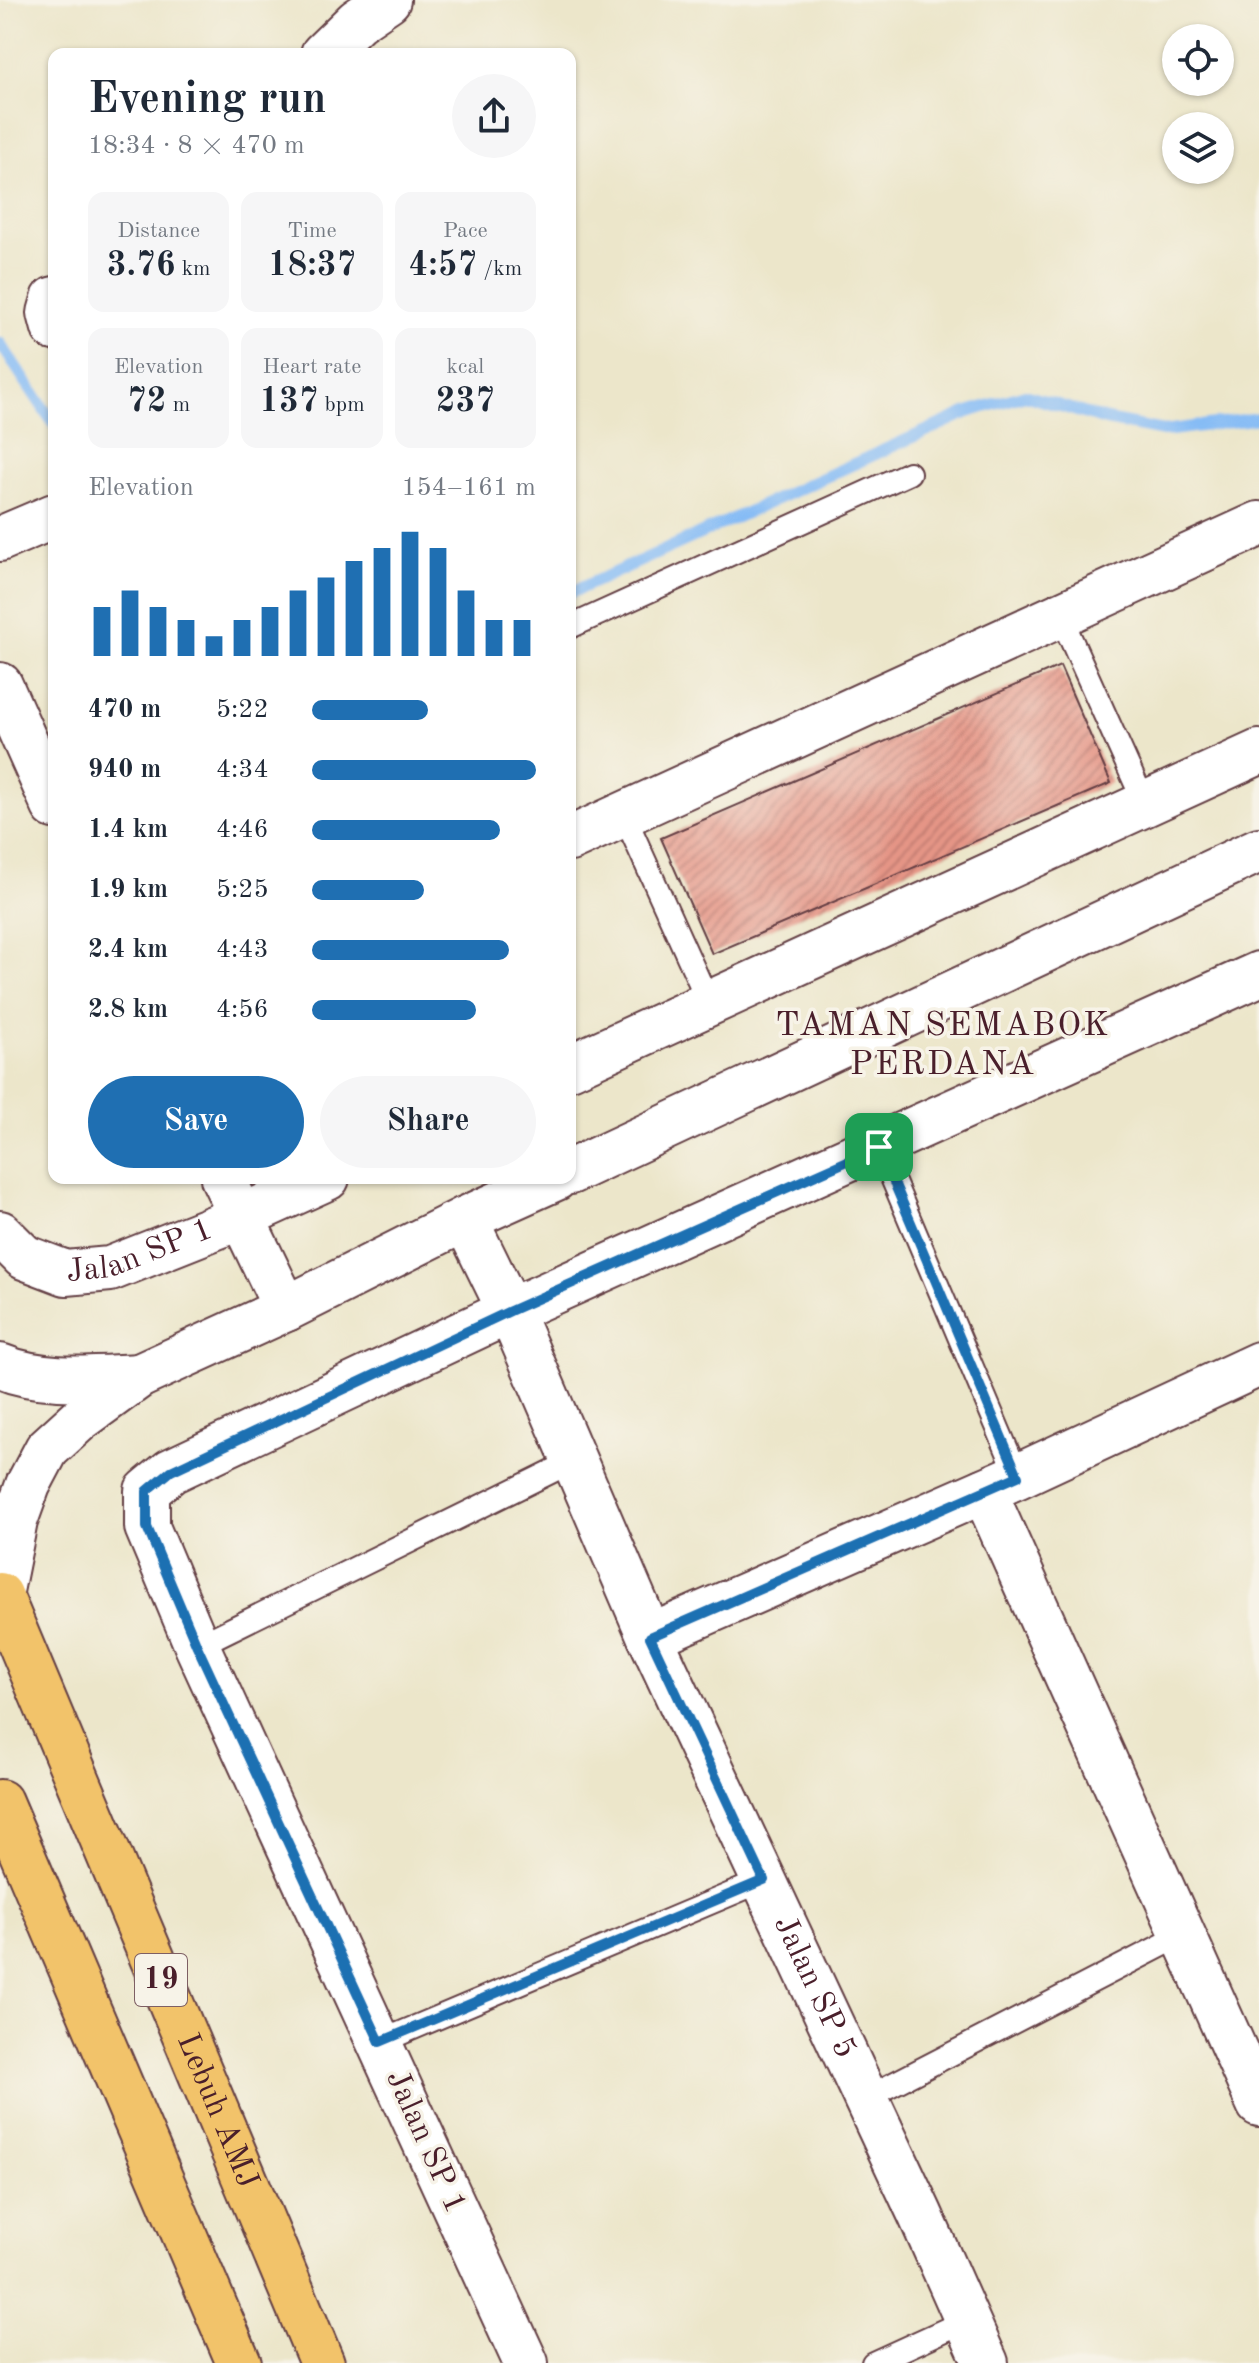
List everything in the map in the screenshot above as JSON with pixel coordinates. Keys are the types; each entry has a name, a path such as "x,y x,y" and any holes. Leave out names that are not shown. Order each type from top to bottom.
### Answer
{"highway":[{"name":"Lebuh AMJ","path":"0,1596 322,2363"},
{"name":"19","path":"0,1802 239,2363"}],"street":[{"path":"329,48 357,21 388,0"},
{"path":"0,539 48,519"},
{"path":"576,836 1259,524"},
{"path":"0,685 48,793"},
{"path":"576,1064 1259,752"},
{"path":"576,1169 1259,850"},
{"path":"510,1311 1259,974"},
{"path":"226,1184 286,1309"},
{"name":"Jalan SP 1","path":"0,1233 24,1257 66,1273 110,1269 241,1217 314,1184"},
{"path":"0,1596 15,1521 28,1485 47,1449 80,1419 139,1376 286,1309 465,1219 543,1184"},
{"name":"Jalan SP 5","path":"465,1219 510,1311 650,1637 866,2098 986,2363"},
{"name":"Jalan SP 1","path":"510,1311 171,1471 147,1491 147,1527 197,1646 526,2363"},
{"path":"650,1637 1001,1484 1259,1364"},
{"path":"0,1366 17,1373 67,1379 139,1376"},
{"path":"1001,1484 1127,1808 1259,2104"}],"lane":[{"path":"576,624 909,473"},
{"path":"1060,615 1145,804"},
{"path":"624,815 709,1003"},
{"path":"879,1147 1001,1484"},
{"path":"197,1646 575,1460"},
{"path":"380,2042 764,1880"},
{"path":"866,2098 1182,1935"},
{"path":"873,2363 967,2320"}],"building":[{"path":"1060,666 1111,783 712,954 661,838"}],"waterway":[{"path":"0,343 48,415"},
{"path":"576,590 968,412 1025,395 1106,420 1164,431 1259,418"}],"district":[{"name":"TAMAN SEMABOK PERDANA","path":"943,1046"}],"route":[{"path":"879,1147 1018,1476 650,1637 764,1880 380,2042 197,1646 147,1527 147,1491 171,1471 510,1311 879,1147"}]}
